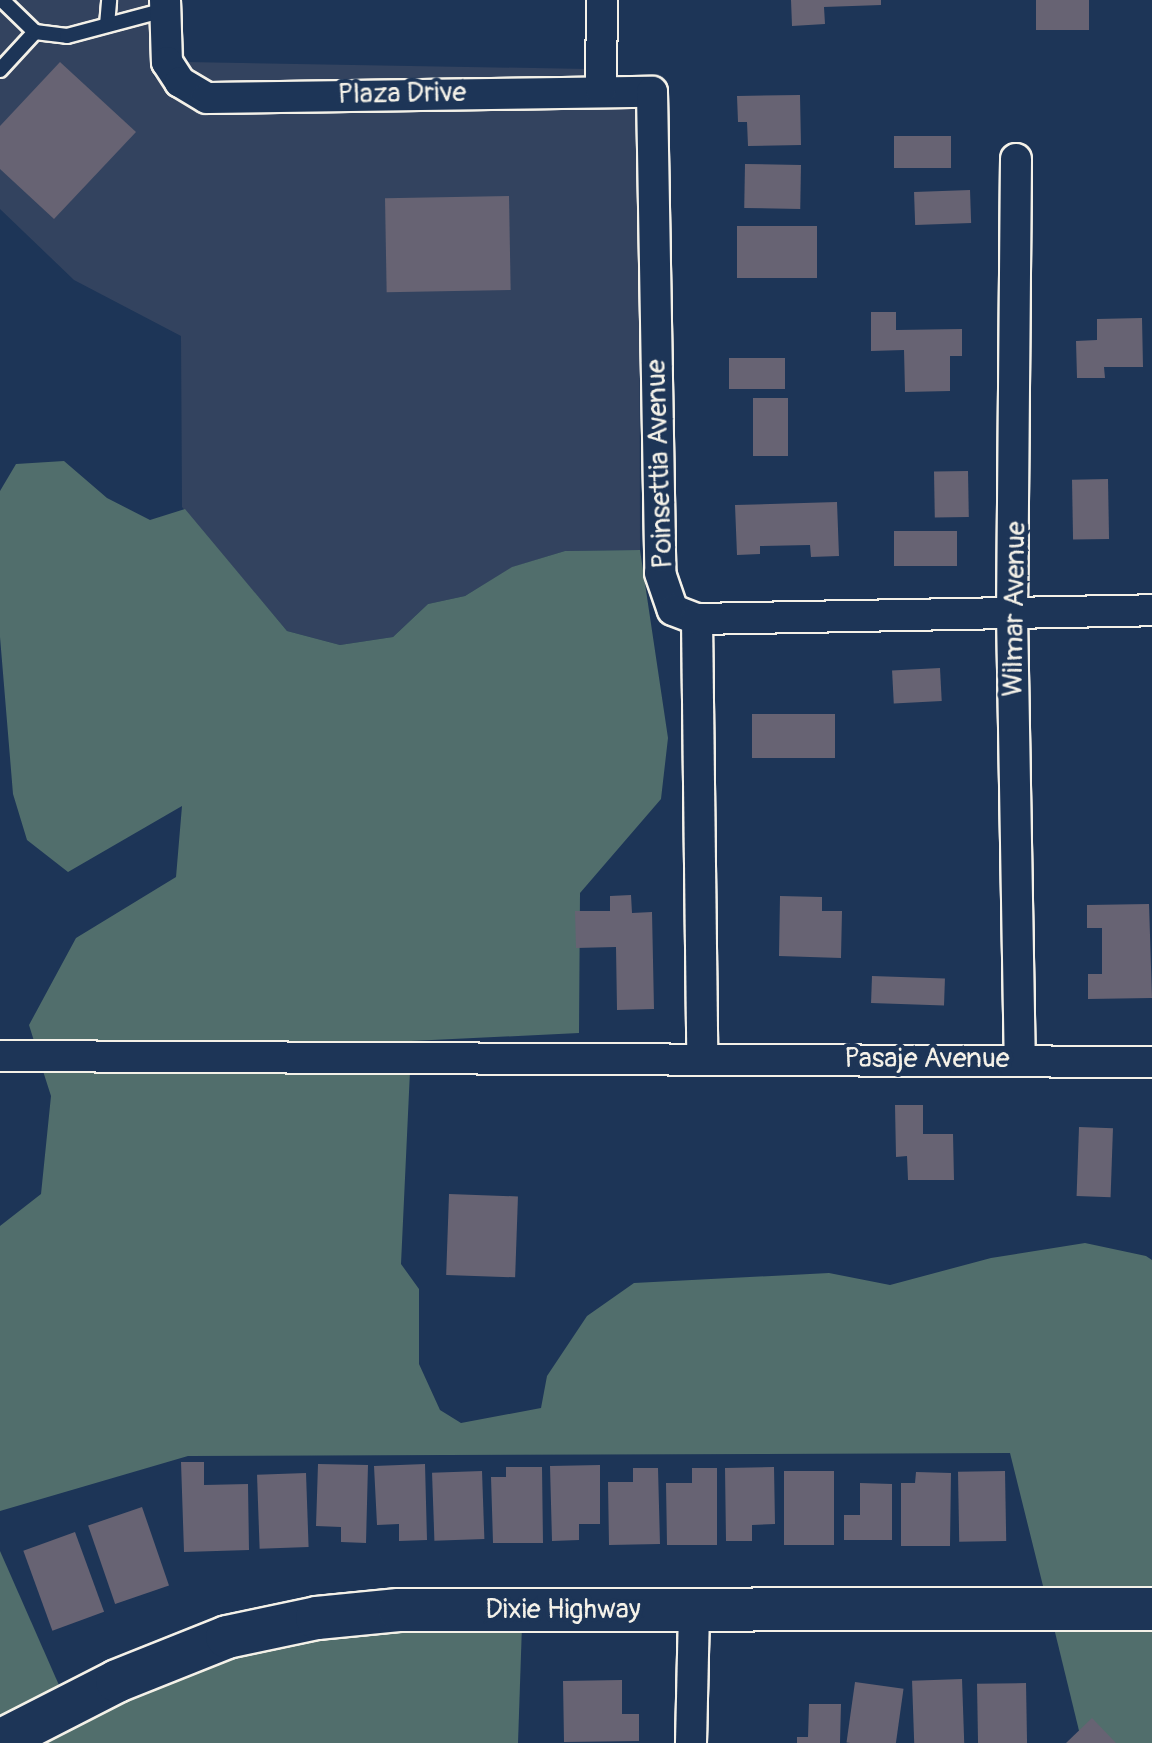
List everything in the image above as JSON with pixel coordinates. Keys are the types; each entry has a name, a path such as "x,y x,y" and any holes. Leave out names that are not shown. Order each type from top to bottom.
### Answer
{"street":[{"path":"601,90 602,0"},
{"name":"Plaza Drive","path":"165,5 167,62 180,82 207,98 601,90 652,92"},
{"name":"Poinsettia Avenue","path":"652,92 660,573 673,610 697,619"},
{"name":"Wilmar Avenue","path":"1016,159 1012,613 1020,1059"},
{"path":"702,1058 697,619 1152,610"},
{"name":"Pasaje Avenue","path":"0,1056 1152,1062"},
{"path":"691,1743 694,1609"},
{"name":"Dixie Highway","path":"0,1741 117,1681 227,1637 317,1618 399,1610 1152,1609"}],"lane":[{"path":"2,0 35,32 67,36 165,5"},
{"path":"107,25 109,0"},
{"path":"0,70 35,32"}],"shaded area":[{"path":"0,0 152,0 149,59 154,77 170,91 639,106 640,550 565,551 513,567 465,596 428,604 393,637 340,645 287,631 182,507 181,336 74,280 0,209"},
{"path":"178,0 186,62 588,69 588,75 210,83 180,57"}],"green space":[{"path":"64,461 107,498 150,520 185,509 287,631 340,645 393,637 428,604 465,596 512,567 565,551 640,550 668,738 661,799 580,893 579,1033 411,1041 34,1041 29,1025 76,938 176,877 182,806 68,872 27,840 13,794 0,637 0,491 16,464"},
{"path":"43,1071 410,1071 401,1264 419,1289 419,1364 440,1410 461,1423 541,1408 547,1376 587,1316 634,1283 829,1273 890,1285 991,1258 1085,1243 1146,1256 1152,1260 1152,1594 1045,1594 1010,1453 188,1456 0,1511 0,1226 41,1194 51,1096"},
{"path":"0,1551 62,1692 0,1724"},
{"path":"1053,1624 1152,1624 1152,1743 1082,1743"},
{"path":"522,1625 518,1743 23,1743 189,1669 324,1633"}],"building":[{"path":"791,0 881,0 881,5 824,7 825,24 792,26"},
{"path":"1036,0 1089,0 1089,30 1036,30"},
{"path":"60,62 136,132 54,219 0,169 0,126"},
{"path":"800,95 801,145 748,146 747,122 738,122 737,96"},
{"path":"894,136 951,136 951,168 894,168"},
{"path":"745,164 801,165 800,209 744,208"},
{"path":"970,190 971,223 915,225 914,192"},
{"path":"509,196 511,290 387,292 385,198"},
{"path":"737,226 817,226 817,278 737,278"},
{"path":"871,312 896,312 896,330 962,329 962,356 950,356 950,391 905,392 904,350 871,351"},
{"path":"1142,318 1143,367 1104,367 1105,378 1077,378 1076,341 1097,340 1097,319"},
{"path":"729,358 785,358 785,389 729,389"},
{"path":"753,398 788,398 788,456 753,456"},
{"path":"968,471 969,517 935,518 934,472"},
{"path":"1108,479 1109,539 1073,540 1072,480"},
{"path":"837,502 839,556 811,557 810,545 760,546 760,554 737,555 735,505"},
{"path":"894,531 957,531 957,566 894,566"},
{"path":"940,668 942,701 894,703 892,671"},
{"path":"752,714 835,714 835,758 752,758"},
{"path":"631,895 632,913 652,912 654,1009 617,1010 616,947 576,948 575,911 610,911 610,896"},
{"path":"780,896 822,897 822,911 842,911 841,958 779,956"},
{"path":"1149,904 1152,998 1088,999 1088,974 1102,974 1102,928 1087,928 1087,905"},
{"path":"872,976 945,979 944,1006 871,1003"},
{"path":"895,1105 923,1105 923,1134 953,1134 954,1180 908,1180 907,1156 896,1157"},
{"path":"1079,1127 1113,1128 1111,1197 1077,1196"},
{"path":"449,1194 518,1196 515,1277 446,1275"},
{"path":"181,1462 204,1462 204,1485 248,1484 249,1550 184,1552"},
{"path":"318,1464 368,1465 366,1543 341,1542 341,1527 316,1526"},
{"path":"425,1464 427,1540 399,1541 399,1524 377,1525 374,1466"},
{"path":"600,1465 600,1524 579,1524 579,1540 552,1541 550,1466"},
{"path":"506,1467 542,1467 543,1543 493,1543 491,1477 506,1477"},
{"path":"774,1467 775,1524 752,1525 752,1541 726,1541 725,1468"},
{"path":"633,1468 658,1468 660,1544 609,1545 608,1482 633,1482"},
{"path":"692,1468 717,1468 717,1545 667,1545 666,1483 692,1483"},
{"path":"482,1471 484,1539 434,1541 432,1473"},
{"path":"784,1471 834,1471 834,1545 784,1545"},
{"path":"1005,1471 1006,1541 959,1542 958,1472"},
{"path":"916,1472 951,1473 950,1546 901,1546 901,1483 915,1483"},
{"path":"306,1473 309,1547 260,1549 257,1475"},
{"path":"860,1483 892,1484 892,1540 844,1540 844,1515 860,1515"},
{"path":"142,1507 169,1585 115,1604 88,1526"},
{"path":"75,1532 104,1612 52,1631 23,1551"},
{"path":"962,1679 964,1743 914,1743 912,1681"},
{"path":"622,1680 622,1714 639,1714 639,1741 564,1742 563,1681"},
{"path":"855,1682 904,1689 896,1743 847,1742"},
{"path":"1026,1683 1027,1743 978,1743 977,1684"},
{"path":"809,1704 841,1704 840,1743 797,1743 797,1737 808,1737"},
{"path":"1092,1718 1116,1743 1066,1743"}]}
